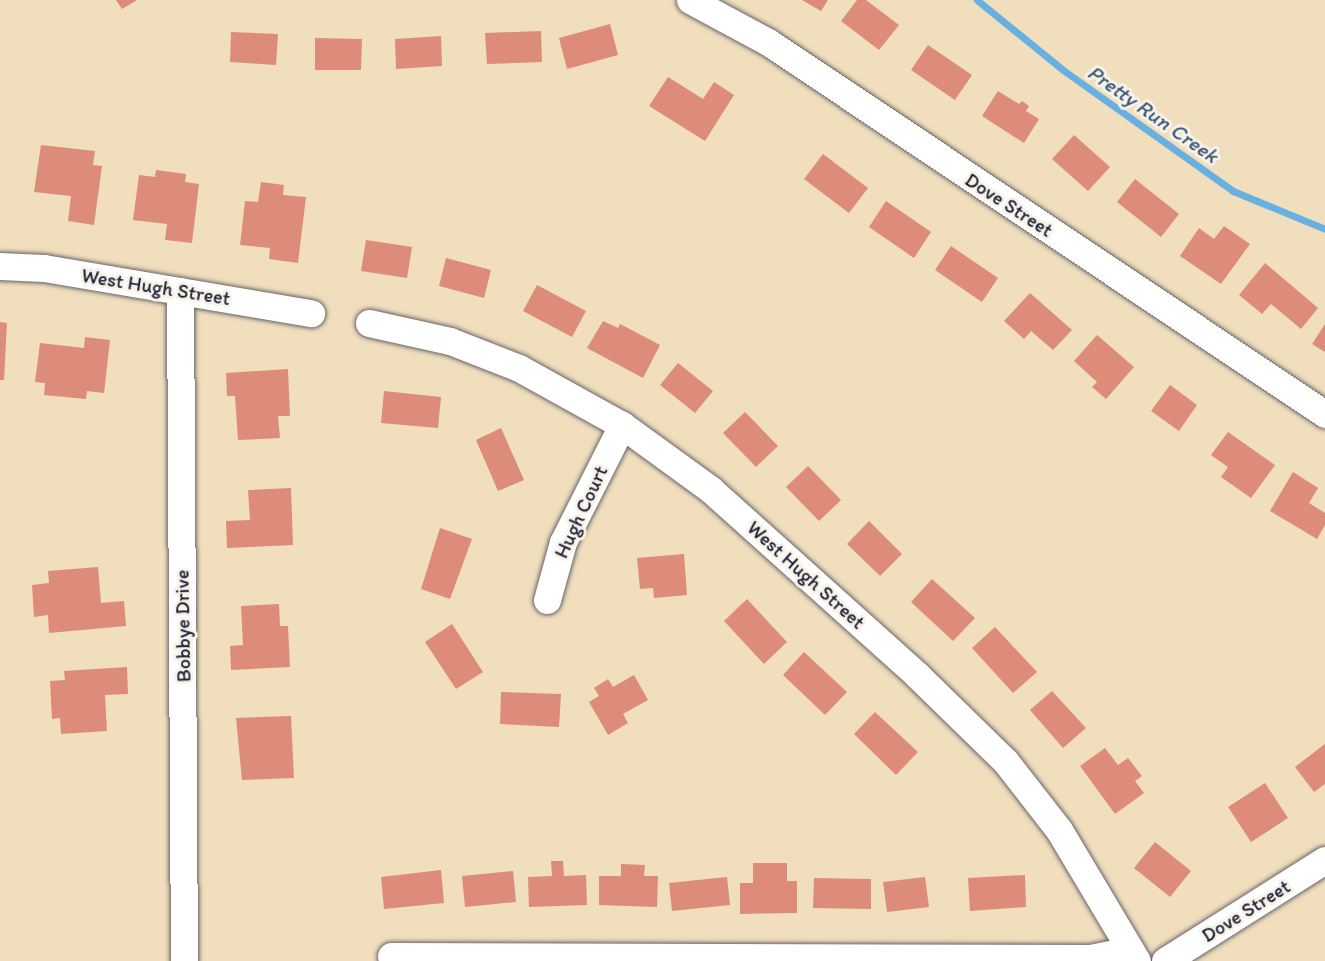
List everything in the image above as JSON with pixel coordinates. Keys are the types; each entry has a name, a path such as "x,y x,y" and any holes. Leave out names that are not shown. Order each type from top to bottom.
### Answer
{"street":[{"name":"Dove Street","path":"690,0 768,42 1325,414"},
{"name":"West Hugh Street","path":"0,266 44,268 311,313"},
{"name":"Bobbye Drive","path":"180,291 184,961"},
{"name":"West Hugh Street","path":"369,323 450,341 490,356 566,392 622,426 710,489 992,746 1059,830 1133,956"},
{"name":"Hugh Court","path":"547,600 563,542 622,426"},
{"name":"Dove Street","path":"1166,961 1325,860"},
{"path":"391,956 950,959 1133,956"}],"building":[{"path":"116,0 137,0 122,9"},
{"path":"802,0 828,0 821,11"},
{"path":"857,0 866,0 899,25 879,50 841,21"},
{"path":"610,24 618,55 567,69 559,38"},
{"path":"541,31 542,62 487,64 485,33"},
{"path":"231,32 278,34 276,65 230,62"},
{"path":"441,36 442,66 396,69 395,39"},
{"path":"315,38 362,39 361,70 315,70"},
{"path":"928,45 972,75 955,100 911,70"},
{"path":"668,77 703,99 714,82 734,95 705,141 649,106"},
{"path":"998,91 1019,104 1022,101 1029,106 1026,111 1039,119 1024,143 982,116"},
{"path":"1074,135 1110,167 1088,191 1052,159"},
{"path":"41,145 95,151 93,165 102,166 94,225 68,221 71,196 34,192"},
{"path":"823,154 868,188 849,213 804,179"},
{"path":"156,170 186,174 185,182 199,184 192,243 165,240 167,224 133,220 139,175 155,177"},
{"path":"1135,179 1179,214 1161,237 1117,202"},
{"path":"261,182 284,185 283,195 306,197 298,263 269,259 270,248 240,245 245,201 258,202"},
{"path":"886,201 931,232 914,258 869,227"},
{"path":"1224,226 1250,244 1221,284 1180,256 1199,228 1214,239"},
{"path":"366,240 412,247 407,278 361,271"},
{"path":"951,246 998,278 982,302 935,270"},
{"path":"446,258 491,270 484,298 439,286"},
{"path":"1265,263 1318,308 1301,329 1271,304 1262,314 1239,295"},
{"path":"537,285 586,311 572,337 523,311"},
{"path":"1030,293 1072,330 1053,350 1031,331 1024,339 1004,321"},
{"path":"603,321 618,328 620,324 660,345 643,378 587,348"},
{"path":"0,322 7,323 4,380 0,380"},
{"path":"1325,324 1325,352 1312,344"},
{"path":"1097,335 1134,367 1106,399 1092,387 1097,382 1074,361"},
{"path":"85,337 110,340 104,393 87,391 86,399 44,395 45,383 35,382 40,343 84,348"},
{"path":"678,363 713,391 695,413 660,385"},
{"path":"288,369 290,416 278,416 280,438 238,440 235,396 227,396 226,373"},
{"path":"1170,385 1197,405 1179,431 1151,411"},
{"path":"384,391 441,397 438,428 381,423"},
{"path":"745,412 778,446 756,467 723,433"},
{"path":"501,428 524,480 498,491 476,440"},
{"path":"1228,432 1275,465 1251,498 1221,477 1228,467 1211,455"},
{"path":"808,466 841,500 819,521 786,487"},
{"path":"1293,472 1318,488 1309,503 1325,513 1325,525 1317,539 1270,511"},
{"path":"291,488 293,545 227,548 226,521 250,520 248,490"},
{"path":"869,521 902,554 880,576 847,544"},
{"path":"440,528 472,539 450,599 421,589"},
{"path":"684,554 687,595 654,598 653,588 640,589 637,558"},
{"path":"98,567 101,603 124,601 126,626 49,633 48,615 34,617 32,585 49,583 48,571"},
{"path":"932,579 975,618 953,641 911,602"},
{"path":"747,599 787,642 764,664 724,621"},
{"path":"279,604 280,626 288,626 290,667 231,670 230,646 243,645 241,606"},
{"path":"452,624 483,672 456,689 425,642"},
{"path":"995,627 1037,672 1013,693 972,648"},
{"path":"804,652 847,692 825,715 783,675"},
{"path":"127,667 128,694 105,695 107,731 61,734 60,718 52,719 50,681 65,680 64,671"},
{"path":"634,675 648,700 623,714 628,723 608,735 589,702 599,696 594,688 608,679 613,687"},
{"path":"1052,691 1086,728 1063,748 1030,710"},
{"path":"501,692 561,694 559,727 500,724"},
{"path":"875,712 918,752 896,775 854,734"},
{"path":"291,716 294,778 242,780 236,718"},
{"path":"1325,744 1325,784 1314,792 1295,767"},
{"path":"1105,748 1118,765 1128,758 1142,776 1135,781 1144,793 1115,814 1080,766"},
{"path":"1265,783 1288,818 1251,842 1228,807"},
{"path":"1155,842 1191,871 1170,897 1134,868"},
{"path":"551,861 563,861 564,876 586,875 587,905 529,907 528,877 552,876"},
{"path":"753,863 787,863 787,881 797,881 797,913 740,914 740,883 753,883"},
{"path":"621,864 645,865 644,876 658,876 657,907 599,905 599,876 621,876"},
{"path":"441,870 444,903 384,909 381,877"},
{"path":"513,871 516,902 465,907 462,876"},
{"path":"1025,875 1026,907 970,911 968,878"},
{"path":"727,877 730,905 672,911 669,883"},
{"path":"925,877 929,907 887,912 883,882"},
{"path":"814,878 871,879 871,909 813,908"}],"waterway":[{"name":"Pretty Run Creek","path":"977,0 1063,70 1233,191 1325,229"}]}
